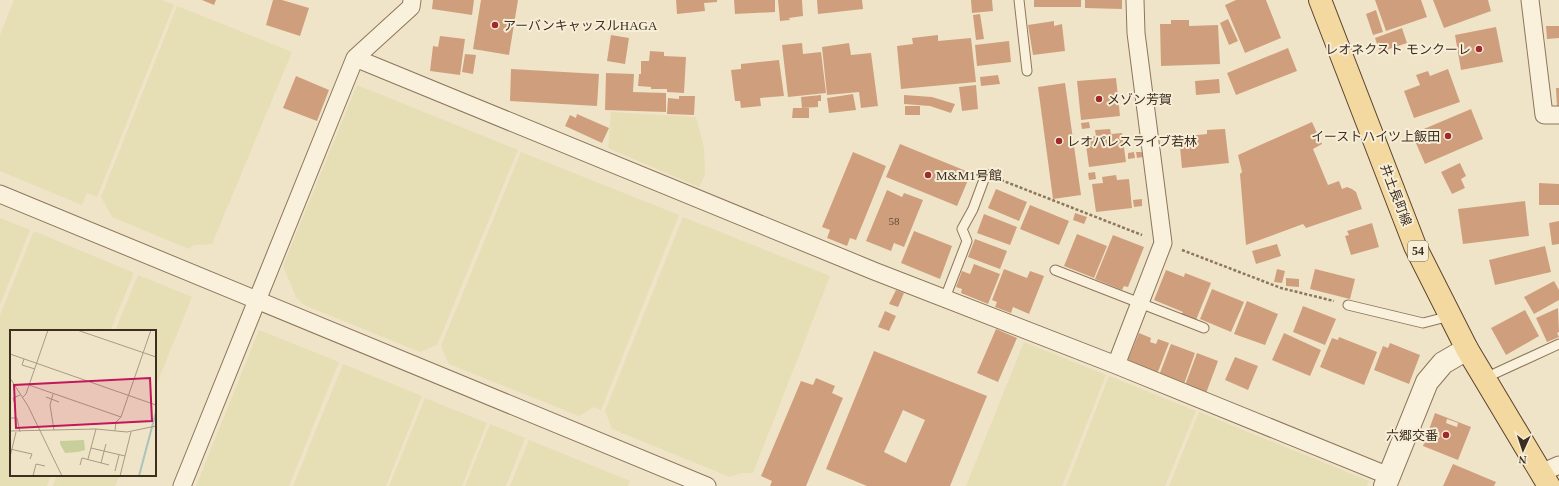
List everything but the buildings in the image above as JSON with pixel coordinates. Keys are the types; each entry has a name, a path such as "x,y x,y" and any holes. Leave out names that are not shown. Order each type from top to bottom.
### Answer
{"main road":[{"name":"井土長町線","path":"1320,0 1415,246 1467,349 1550,475"}],"street":[{"path":"182,486 355,58 411,7 412,0"},
{"path":"1116,365 1163,243 1136,33 1135,0"},
{"path":"1530,0 1544,115 1559,115"},
{"path":"355,58 874,271 1116,365 1387,481 1427,382 1443,363 1467,349"},
{"path":"0,194 707,486"}],"lane":[{"path":"1019,0 1027,71"},
{"path":"945,298 967,241 962,229 973,209 986,174"},
{"path":"1055,270 1204,328"},
{"path":"1348,305 1423,323 1450,316"},
{"path":"1485,378 1559,344"}],"path":[{"path":"986,174 1281,288 1348,305"}],"shaded area":[{"path":"14,0 162,0 174,5 97,197 87,193 82,205 0,171 0,35"},
{"path":"177,6 292,52 212,244 194,245 189,249 112,217 101,197"},
{"path":"357,85 518,150 437,345 420,352 304,305 296,297 283,266"},
{"path":"611,112 696,117 704,148 705,175 699,187 608,148"},
{"path":"521,152 679,215 601,410 594,407 579,416 449,364 441,346"},
{"path":"683,217 830,276 753,473 741,473 730,477 612,429 605,411"},
{"path":"0,218 30,230 0,305"},
{"path":"34,231 134,273 110,330 10,330 10,476 51,476 47,486 0,486 0,315"},
{"path":"138,275 192,297 156,386 156,330 115,330"},
{"path":"259,330 339,362 289,486 196,486"},
{"path":"1024,342 1106,375 1062,486 966,486"},
{"path":"343,364 422,396 386,486 293,486"},
{"path":"1109,376 1196,411 1165,486 1066,486"},
{"path":"425,398 487,423 462,486 389,486"},
{"path":"1199,412 1369,481 1367,486 1169,486"},
{"path":"490,424 525,438 506,486 465,486"},
{"path":"529,440 630,481 628,486 510,486"},
{"path":"57,476 120,476 115,486 53,486"}],"place":[{"name":"アーバンキャッスルHAGA","path":"495,25"},
{"name":"レオネクスト モンクーレ","path":"1479,49"},
{"name":"メゾン芳賀","path":"1099,99"},
{"name":"イーストハイツ上飯田","path":"1448,136"},
{"name":"レオパレスライブ若林","path":"1059,141"},
{"name":"M&M1号館","path":"928,175"},
{"name":"六郷交番","path":"1446,435"}]}
